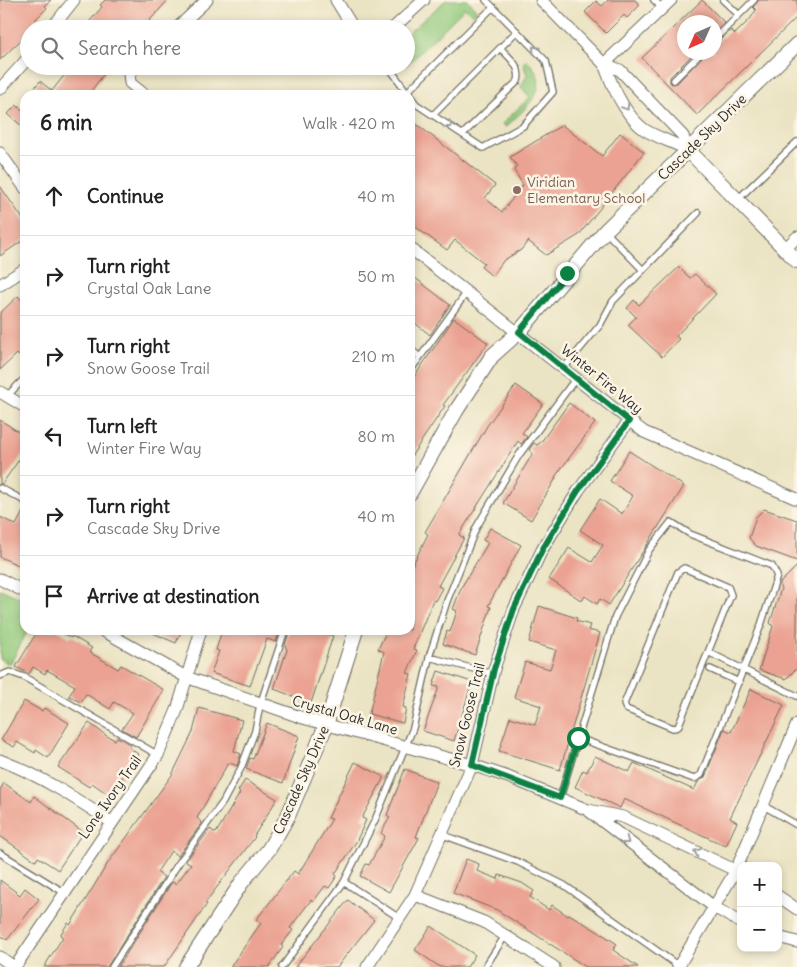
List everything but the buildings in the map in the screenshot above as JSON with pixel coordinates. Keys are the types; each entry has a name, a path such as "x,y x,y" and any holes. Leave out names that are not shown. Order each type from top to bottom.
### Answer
{"street":[{"path":"58,20 74,0"},
{"path":"186,20 207,0"},
{"path":"336,0 348,20"},
{"path":"402,20 424,0"},
{"path":"541,0 604,64 621,101 638,123 646,130 688,150 797,262"},
{"path":"604,64 671,0"},
{"name":"Cascade Sky Drive","path":"415,484 456,411 492,356 519,332 605,231 797,44"},
{"path":"604,64 620,70 683,136 688,150"},
{"path":"0,88 20,67"},
{"path":"129,75 130,83 139,90"},
{"path":"0,152 20,181"},
{"path":"785,249 797,238"},
{"name":"Winter Fire Way","path":"415,252 644,432 797,499"},
{"path":"0,286 20,272"},
{"path":"3,394 20,405"},
{"name":"Snow Goose Trail","path":"367,967 401,919 415,895 443,835 472,765 493,674 514,609 542,550 578,491 629,421"},
{"path":"0,579 20,589"},
{"name":"Crystal Oak Lane","path":"120,635 186,677 260,705 405,748 472,765 588,810 623,817 737,872"},
{"name":"Lone Ivory Trail","path":"14,967 158,755 177,710 199,635"},
{"name":"Cascade Sky Drive","path":"186,967 242,882 269,849 288,816 326,725 354,635"},
{"path":"742,862 797,724"},
{"path":"0,760 49,782 111,822"},
{"name":"Crystal Oak Lane","path":"588,810 714,907 737,921"},
{"path":"679,967 714,907 737,873"},
{"path":"415,895 484,922 554,967"},
{"path":"782,899 797,909"},
{"path":"782,938 797,942"},
{"path":"0,957 14,967"}],"lane":[{"path":"415,100 433,115 484,148 523,126 553,92 546,61 486,0"},
{"path":"654,0 663,9"},
{"path":"723,0 738,15"},
{"path":"722,32 754,0"},
{"path":"412,90 493,6"},
{"path":"433,115 517,31"},
{"path":"462,134 518,81 520,74 515,64 500,48"},
{"path":"674,80 694,60"},
{"path":"394,75 405,90"},
{"path":"737,200 797,142"},
{"path":"564,368 600,325 613,301 698,213"},
{"path":"605,231 643,270"},
{"path":"415,364 467,292"},
{"path":"415,352 420,356"},
{"path":"282,967 344,882 375,820 413,728 429,657 447,601 476,528 519,455 576,378"},
{"path":"3,394 20,382"},
{"path":"0,488 20,498"},
{"path":"560,798 578,738 615,617 649,550 671,522 690,534 772,566 777,576 740,682 701,775 694,779 578,738"},
{"path":"684,568 728,587 731,595 708,652 678,727 673,728 626,709 624,704 670,590 678,572 684,568"},
{"path":"112,967 178,864 223,802 241,768 255,731 260,705 283,635"},
{"path":"708,652 797,696"},
{"path":"429,657 493,674"},
{"path":"710,669 740,682"},
{"path":"0,676 10,672 24,677 158,755"},
{"path":"764,806 797,825"},
{"path":"443,835 518,862 564,886 679,967"},
{"path":"0,853 65,893"},
{"path":"344,882 401,919"},
{"path":"485,967 505,936"}],"green space":[{"path":"446,0 468,0 477,11 472,15 465,8 415,57 415,27"},
{"path":"526,60 535,70 538,87 535,96 529,104 506,127 502,124 530,97 521,87 527,75 523,63"},
{"path":"0,589 20,598 20,635 25,635 10,664 0,659"}],"place":[{"name":"Viridian Elementary School","path":"517,190"}],"route":[{"path":"567,273 519,332 629,421 578,491 542,550 514,609 494,669 472,765 560,798 578,738"}]}
